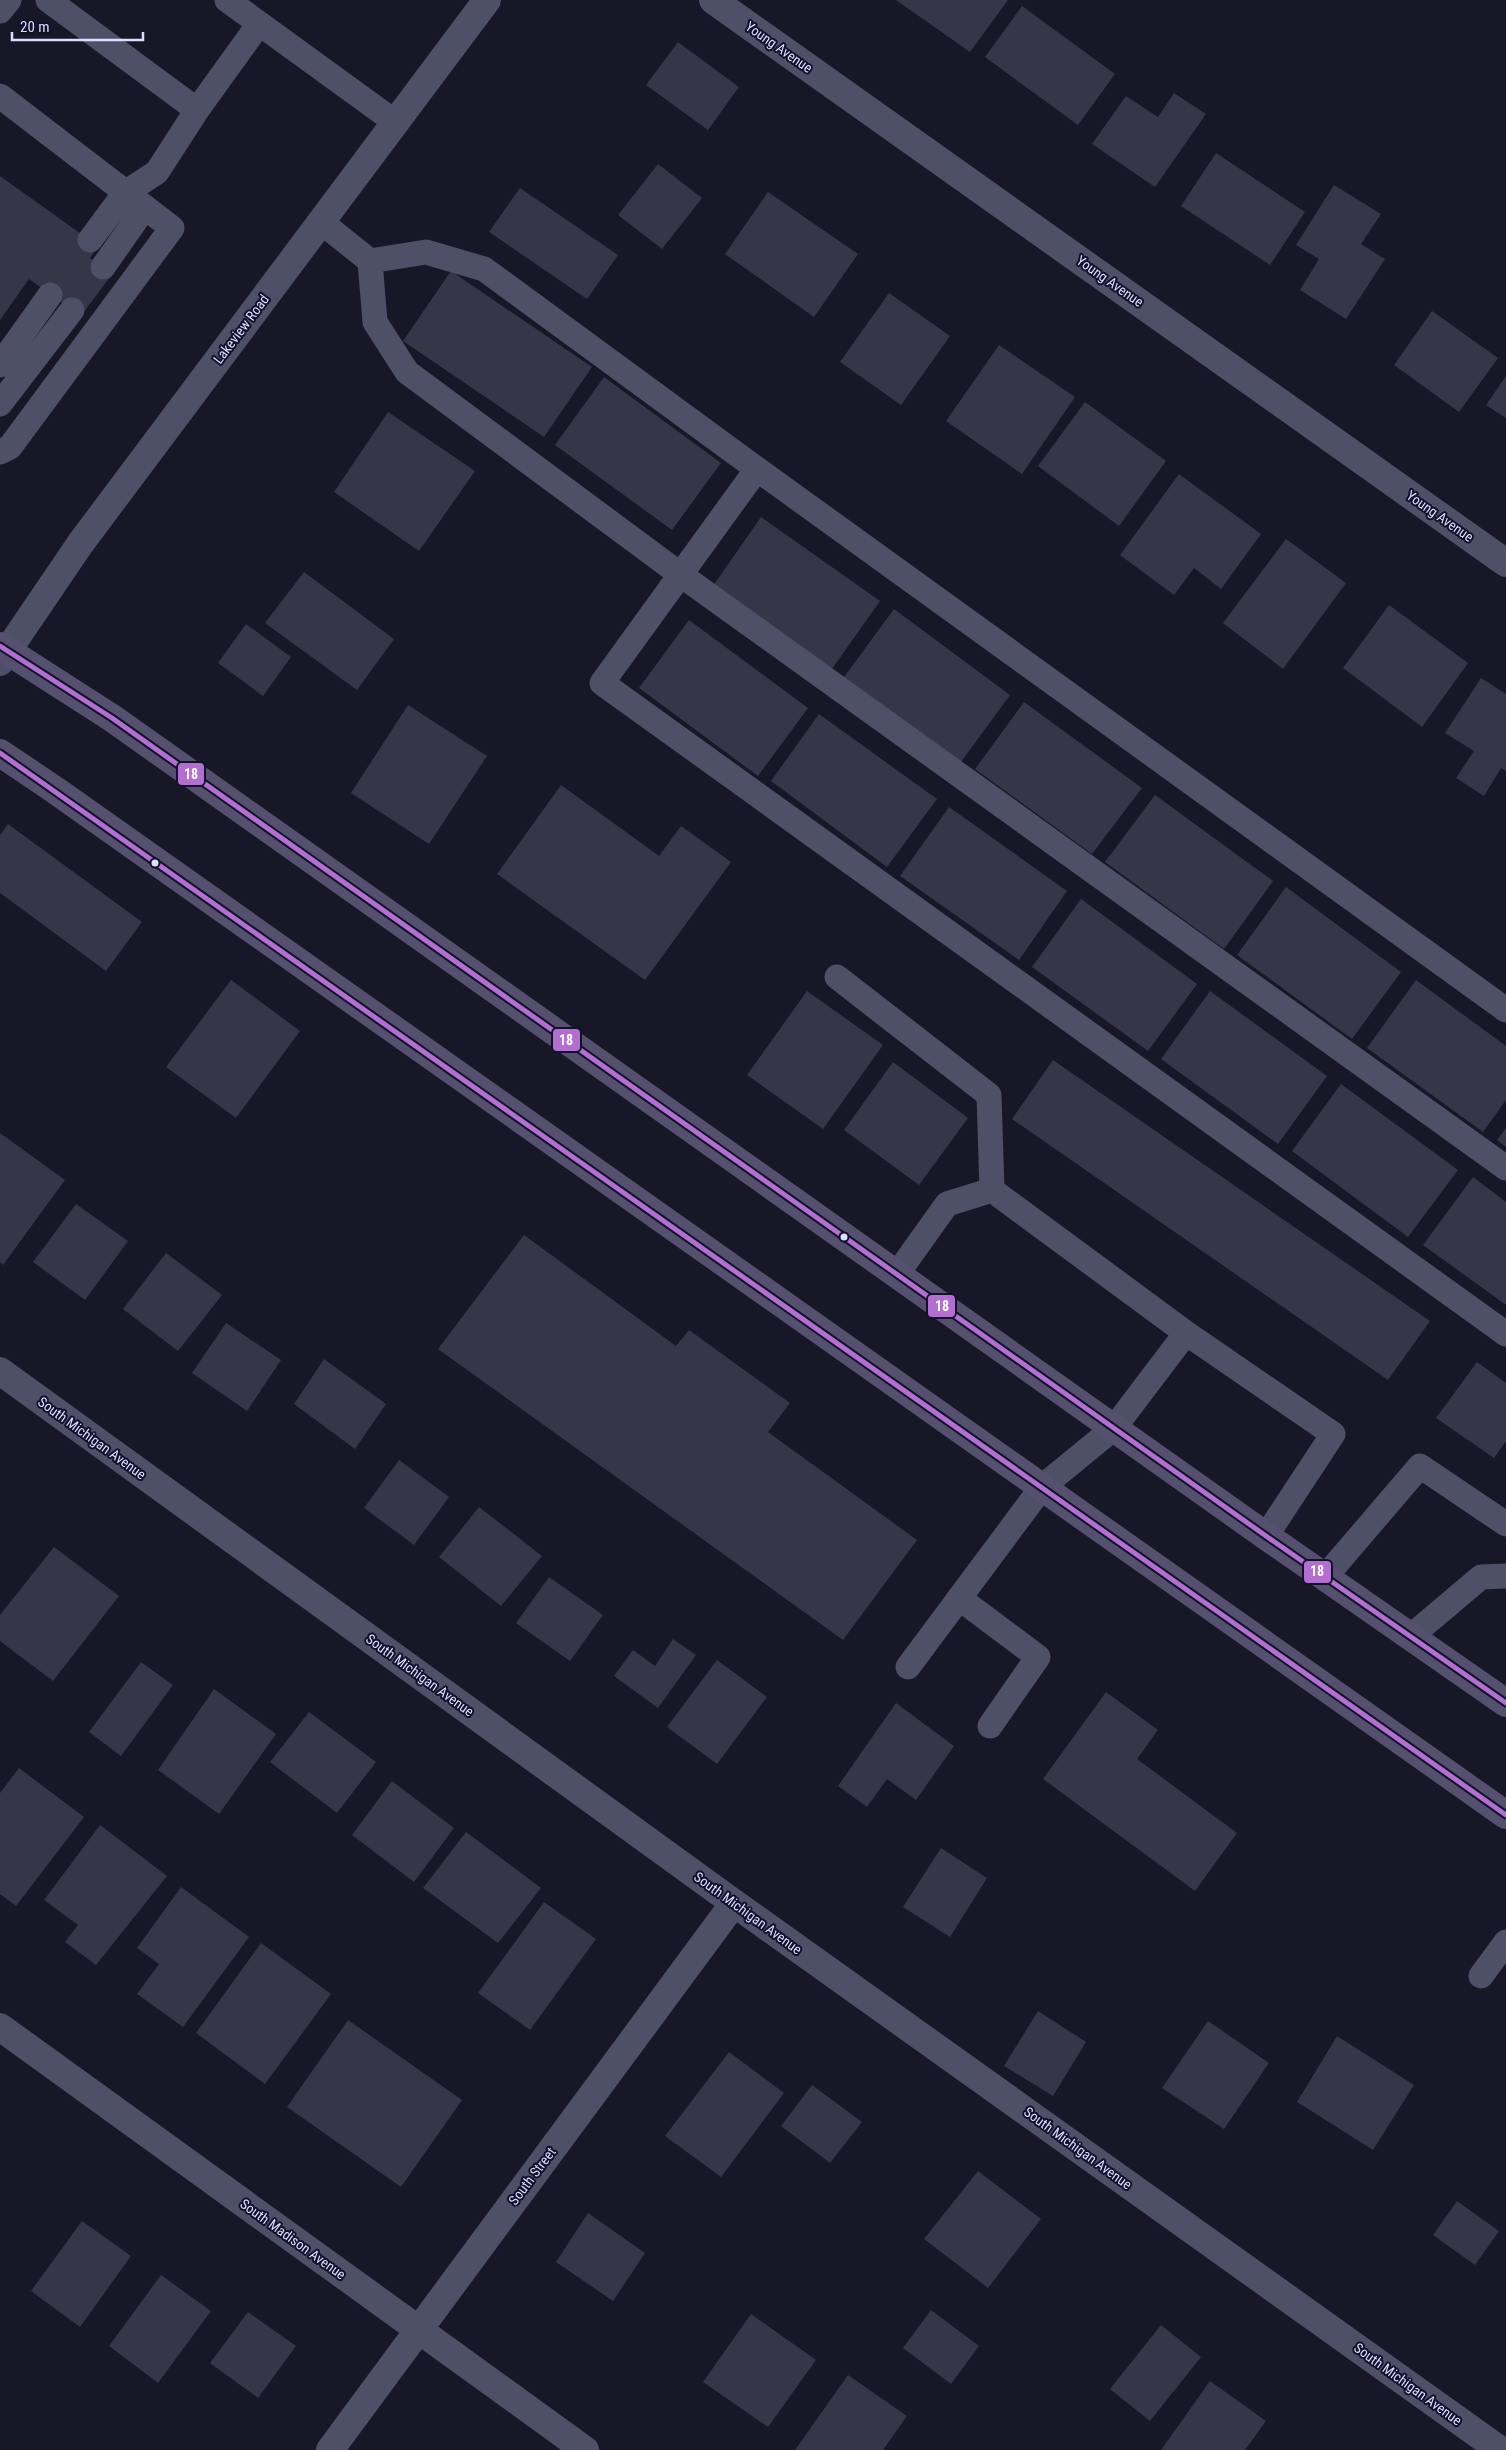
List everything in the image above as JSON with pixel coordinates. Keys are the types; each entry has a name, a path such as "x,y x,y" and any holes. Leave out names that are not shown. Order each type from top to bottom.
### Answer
{"main road":[{"path":"3,653 112,718 1410,1638 1506,1703"},
{"path":"0,753 64,796 1506,1815"}],"street":[{"name":"Lakeview Road","path":"3,653 80,544 487,0"},
{"name":"Young Avenue","path":"713,0 1506,563"},
{"name":"South Michigan Avenue","path":"0,1371 734,1903 1500,2450"},
{"name":"South Street","path":"330,2450 734,1903"},
{"name":"South Madison Avenue","path":"0,2027 585,2450"}],"lane":[{"path":"0,11 9,0"},
{"path":"48,0 197,110"},
{"path":"227,0 395,122"},
{"path":"90,240 125,193 157,172 197,110 259,24"},
{"path":"0,96 172,228 10,447 0,452"},
{"path":"103,267 145,207"},
{"path":"320,222 370,261 426,252 484,269 757,469 1506,1010"},
{"path":"370,261 375,322 407,372 681,575 1506,1168"},
{"path":"0,365 50,295"},
{"path":"0,404 72,310"},
{"path":"757,469 602,683 1506,1334"},
{"path":"837,977 989,1095 992,1190"},
{"path":"897,1274 947,1204 992,1190"},
{"path":"992,1190 1186,1333 1333,1434 1266,1536"},
{"path":"908,1667 1042,1487 1114,1428 1186,1333"},
{"path":"1325,1577 1420,1466 1506,1524"},
{"path":"1410,1638 1481,1577 1506,1576"},
{"path":"960,1598 1038,1658 990,1726"},
{"path":"1481,1976 1506,1942"}],"building":[{"path":"896,0 1008,0 970,52"},
{"path":"1022,6 1115,74 1078,125 985,57"},
{"path":"678,42 739,87 708,130 646,85"},
{"path":"1174,93 1206,114 1155,187 1092,144 1126,96 1158,117"},
{"path":"1216,153 1305,212 1270,265 1181,206"},
{"path":"658,164 702,198 662,249 618,215"},
{"path":"0,176 98,246 90,258 112,274 81,316 29,279 0,320"},
{"path":"1334,185 1381,214 1361,244 1385,259 1346,319 1300,290 1319,259 1296,245"},
{"path":"520,188 618,255 587,299 489,232"},
{"path":"768,192 858,254 814,317 725,254"},
{"path":"451,271 592,367 544,437 403,341"},
{"path":"889,293 950,336 901,405 840,362"},
{"path":"1432,311 1498,358 1459,412 1394,365"},
{"path":"999,345 1075,397 1022,474 946,421"},
{"path":"1506,376 1506,418 1486,405"},
{"path":"604,377 721,463 672,530 555,445"},
{"path":"1085,402 1166,461 1119,526 1038,466"},
{"path":"388,412 475,471 419,551 334,492"},
{"path":"1179,474 1261,534 1221,589 1194,568 1174,595 1120,555"},
{"path":"761,517 880,601 832,669 713,586"},
{"path":"1286,539 1346,583 1283,669 1223,623"},
{"path":"304,572 394,639 357,690 265,623"},
{"path":"1389,605 1468,663 1422,727 1343,668"},
{"path":"894,609 1010,695 961,762 844,677"},
{"path":"689,620 808,708 758,776 639,688"},
{"path":"246,624 291,657 263,696 218,663"},
{"path":"1481,678 1506,694 1506,771 1501,768 1484,796 1456,778 1474,751 1445,733"},
{"path":"1024,702 1142,788 1092,854 975,769"},
{"path":"408,705 487,756 429,844 351,793"},
{"path":"819,714 937,799 887,867 771,781"},
{"path":"561,785 659,856 681,826 731,862 645,980 497,874"},
{"path":"1155,795 1273,881 1224,949 1105,862"},
{"path":"949,807 1067,891 1019,960 900,876"},
{"path":"8,824 142,922 106,971 0,893 0,835"},
{"path":"1286,887 1401,972 1352,1039 1237,955"},
{"path":"1081,899 1197,984 1148,1051 1032,967"},
{"path":"231,980 300,1031 236,1118 166,1067"},
{"path":"1416,980 1506,1046 1506,1100 1483,1132 1367,1048"},
{"path":"807,991 883,1045 823,1129 747,1075"},
{"path":"1210,991 1327,1076 1278,1144 1161,1059"},
{"path":"1053,1060 1430,1321 1388,1380 1012,1119"},
{"path":"893,1062 968,1118 919,1185 844,1130"},
{"path":"1341,1084 1458,1170 1408,1237 1292,1151"},
{"path":"1506,1128 1506,1147 1497,1140"},
{"path":"0,1133 65,1180 3,1265 0,1262"},
{"path":"1473,1177 1506,1202 1506,1305 1423,1245"},
{"path":"76,1204 128,1241 85,1300 33,1262"},
{"path":"524,1235 676,1346 689,1330 790,1403 768,1432 917,1540 843,1640 438,1349"},
{"path":"166,1253 222,1295 178,1351 123,1309"},
{"path":"226,1323 281,1360 247,1411 192,1373"},
{"path":"324,1359 386,1404 355,1449 294,1404"},
{"path":"1477,1362 1506,1383 1506,1441 1494,1458 1436,1418"},
{"path":"399,1460 449,1497 414,1545 364,1508"},
{"path":"479,1507 542,1556 501,1606 439,1557"},
{"path":"54,1547 119,1596 53,1681 0,1641 0,1615"},
{"path":"549,1577 603,1615 570,1661 516,1623"},
{"path":"673,1639 696,1655 658,1708 614,1676 633,1650 655,1666"},
{"path":"717,1660 767,1697 717,1764 667,1727"},
{"path":"141,1662 173,1685 121,1756 89,1732"},
{"path":"214,1689 276,1734 219,1814 158,1770"},
{"path":"1106,1692 1158,1730 1137,1759 1237,1833 1195,1891 1043,1779"},
{"path":"896,1703 954,1746 916,1800 887,1779 867,1807 838,1786"},
{"path":"309,1712 376,1762 337,1813 270,1762"},
{"path":"19,1768 84,1817 16,1906 0,1894 0,1793"},
{"path":"392,1781 454,1828 414,1882 352,1835"},
{"path":"100,1825 167,1876 96,1965 65,1942 78,1925 44,1900"},
{"path":"466,1832 541,1888 498,1943 423,1888"},
{"path":"941,1848 987,1878 950,1937 903,1907"},
{"path":"181,1887 249,1937 183,2027 137,1994 159,1964 137,1948"},
{"path":"544,1902 596,1939 530,2030 478,1993"},
{"path":"261,1943 331,1994 265,2084 196,2033"},
{"path":"1038,2011 1086,2042 1053,2096 1004,2066"},
{"path":"348,2020 462,2100 401,2187 287,2107"},
{"path":"1208,2021 1269,2063 1224,2129 1162,2088"},
{"path":"1337,2036 1414,2085 1373,2150 1297,2102"},
{"path":"729,2052 784,2093 721,2177 665,2136"},
{"path":"812,2085 862,2122 830,2163 781,2126"},
{"path":"978,2171 1041,2219 988,2288 924,2239"},
{"path":"1457,2201 1499,2231 1475,2265 1433,2235"},
{"path":"588,2213 645,2253 613,2301 556,2262"},
{"path":"82,2221 131,2256 80,2327 31,2291"},
{"path":"161,2275 211,2311 158,2383 109,2346"},
{"path":"931,2310 979,2346 951,2384 903,2348"},
{"path":"248,2312 296,2346 258,2398 210,2363"},
{"path":"751,2314 816,2360 768,2427 703,2382"},
{"path":"1161,2325 1201,2357 1150,2421 1110,2389"},
{"path":"848,2375 907,2416 883,2450 795,2450"},
{"path":"1210,2381 1266,2421 1245,2450 1161,2450"}],"transit line":[{"name":"18","path":"0,646 112,718 1266,1536 1506,1703"},
{"name":"18","path":"0,753 1506,1815"}]}
